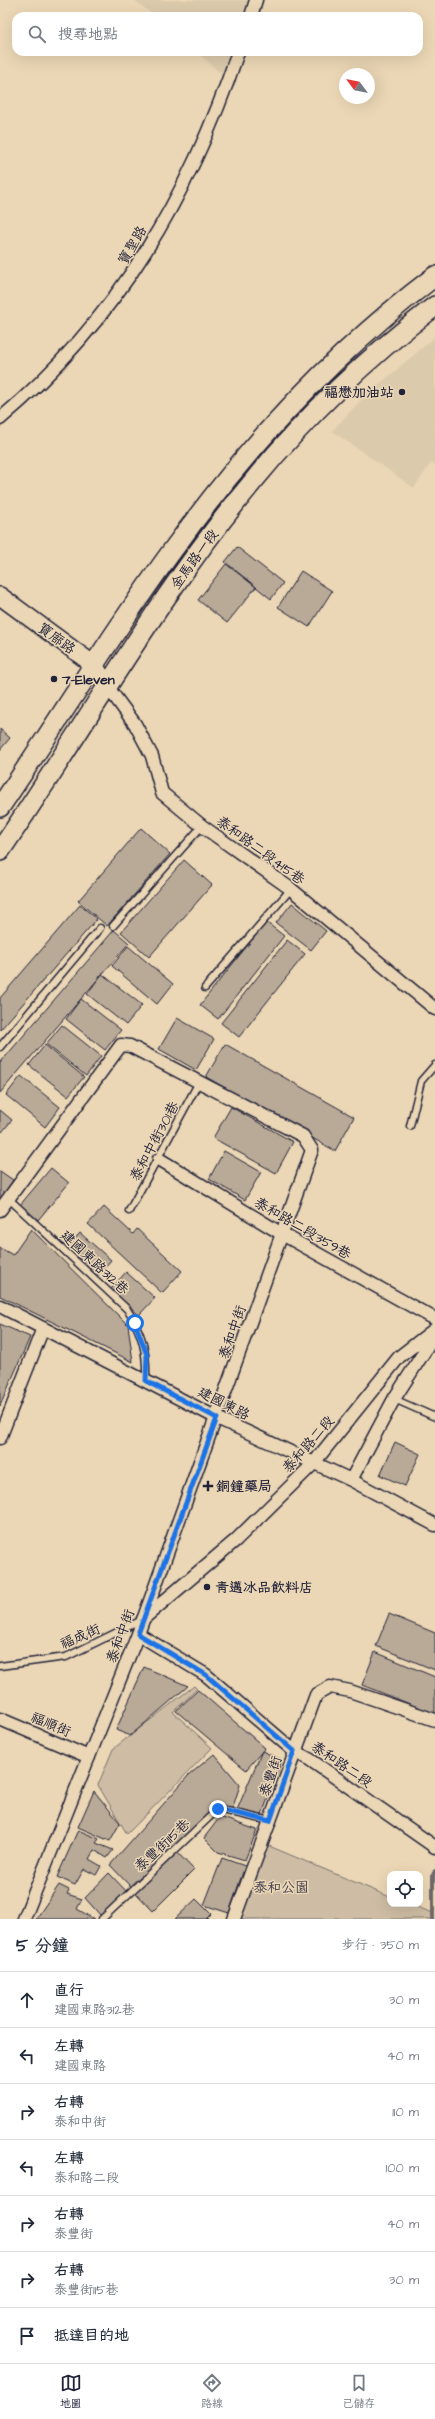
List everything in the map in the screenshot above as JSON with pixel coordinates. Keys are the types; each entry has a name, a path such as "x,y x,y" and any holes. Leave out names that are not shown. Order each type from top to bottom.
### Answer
{"main road":[{"name":"金馬路一段","path":"0,807 172,551 237,466 320,375 375,325 435,276"},
{"name":"金馬路一段","path":"0,851 107,686 196,556 255,478 344,381 397,335 435,306"}],"street":[{"path":"252,12 256,0"},
{"name":"寶聖路","path":"0,419 64,359 110,306 137,268 199,154 222,100 237,56"},
{"name":"寶廍路","path":"0,596 94,665 107,686"},
{"name":"泰和路二段415巷","path":"107,686 135,724 152,756 162,793 202,826 291,889 435,1009"},
{"name":"泰和中街","path":"0,1210 121,1045 130,1046 303,1136 312,1150 217,1418 138,1634 24,1919"},
{"name":"泰和路二段359巷","path":"159,1159 282,1234 435,1319"},
{"name":"建國東路","path":"0,1306 217,1418 313,1464 351,1480 435,1525"},
{"path":"0,1438 43,1328"},
{"name":"泰和路二段","path":"142,1620 236,1540 313,1464 399,1357 435,1329"},
{"path":"351,1480 394,1399 435,1335"},
{"name":"泰和路二段","path":"138,1634 206,1675 294,1751 309,1759 435,1847"},
{"name":"泰豐街","path":"234,1919 294,1751 316,1695 330,1687 350,1691 435,1720"},
{"name":"福順街","path":"0,1719 90,1757"}],"lane":[{"path":"113,926 202,826"},
{"path":"205,988 291,889"},
{"path":"0,1047 100,928"},
{"path":"410,1126 421,1081 435,1065"},
{"name":"泰和中街301巷","path":"129,1212 159,1159 199,1082"},
{"name":"建國東路312巷","path":"8,1198 127,1309 135,1323 147,1355 146,1381"},
{"path":"394,1399 435,1417"},
{"name":"福成街","path":"0,1666 66,1657 142,1620"},
{"name":"泰豐街115巷","path":"102,1919 218,1809 270,1821"}],"shaded area":[{"path":"134,0 255,0 251,12 150,12"},
{"path":"201,56 236,56 228,80"},
{"path":"435,337 435,465 431,463 414,488 332,431 363,398"}],"green space":[{"path":"194,1686 197,1689 173,1712 212,1748 127,1834 98,1785 113,1749"},
{"name":"泰和公園","path":"262,1843 387,1896 387,1907 417,1907 433,1913 433,1919 234,1919"}],"building":[{"path":"237,547 283,583 271,599 225,562"},
{"path":"226,564 256,587 227,623 198,600"},
{"path":"301,571 332,591 309,627 278,607"},
{"path":"0,729 10,738 0,750"},
{"path":"141,828 170,854 107,926 78,901"},
{"path":"184,860 212,885 149,957 121,932"},
{"path":"292,903 326,931 311,950 276,923"},
{"path":"80,905 97,919 0,1030 0,998"},
{"path":"266,922 284,936 218,1019 200,1005"},
{"path":"114,930 129,943 0,1093 0,1063"},
{"path":"287,940 305,954 239,1037 221,1023"},
{"path":"128,946 173,984 157,1004 112,966"},
{"path":"102,974 142,1005 126,1025 87,994"},
{"path":"81,999 121,1030 105,1050 66,1019"},
{"path":"177,1018 214,1039 196,1070 159,1049"},
{"path":"62,1025 101,1056 86,1076 46,1044"},
{"path":"225,1044 354,1117 335,1151 206,1077"},
{"path":"45,1045 84,1077 68,1096 29,1065"},
{"path":"21,1076 60,1107 45,1127 6,1095"},
{"path":"231,1107 293,1142 276,1173 213,1138"},
{"path":"0,1110 12,1120 2,1132 0,1131"},
{"path":"224,1151 261,1172 245,1200 209,1179"},
{"path":"51,1168 69,1183 38,1220 20,1205"},
{"path":"0,1171 13,1180 0,1199"},
{"path":"104,1207 133,1234 137,1229 182,1271 162,1293 88,1224"},
{"path":"31,1229 128,1325 133,1362 0,1296 0,1248 13,1255"},
{"path":"80,1233 111,1260 97,1276 66,1248"},
{"path":"126,1272 155,1298 139,1315 111,1289"},
{"path":"0,1324 30,1337 0,1406"},
{"path":"395,1442 420,1454 405,1486 380,1475"},
{"path":"389,1614 435,1633 435,1670 376,1646"},
{"path":"375,1652 435,1677 435,1714 362,1685"},
{"path":"144,1667 188,1686 130,1736 116,1730"},
{"path":"198,1690 265,1748 246,1770 176,1711"},
{"path":"262,1751 282,1760 261,1817 237,1810"},
{"path":"214,1754 240,1785 232,1810 217,1808 130,1886 110,1865 188,1776"},
{"path":"94,1791 120,1823 110,1841 78,1827"},
{"path":"220,1817 257,1830 245,1860 218,1852 204,1838"},
{"path":"78,1830 99,1839 96,1843 113,1850 107,1858 94,1850 89,1859 101,1866 96,1875 84,1869 75,1885 57,1877"},
{"path":"175,1850 194,1870 153,1911 134,1891"},
{"path":"222,1858 245,1866 229,1913 204,1905"},
{"path":"109,1873 127,1892 101,1916 85,1898"},
{"path":"59,1885 69,1890 67,1894 82,1899 77,1909 94,1919 36,1919"},
{"path":"196,1899 211,1914 206,1919 175,1919"}],"waterway":[{"path":"433,1919 433,1875 435,1871"}],"place":[{"name":"福懋加油站","path":"402,392"},
{"name":"7-Eleven","path":"54,679"},
{"name":"銅鐘藥局","path":"208,1486"},
{"name":"青邁冰品飲料店","path":"207,1587"}],"route":[{"path":"135,1323 147,1355 146,1381 217,1418 138,1634 206,1675 294,1751 270,1821 218,1809"}]}
